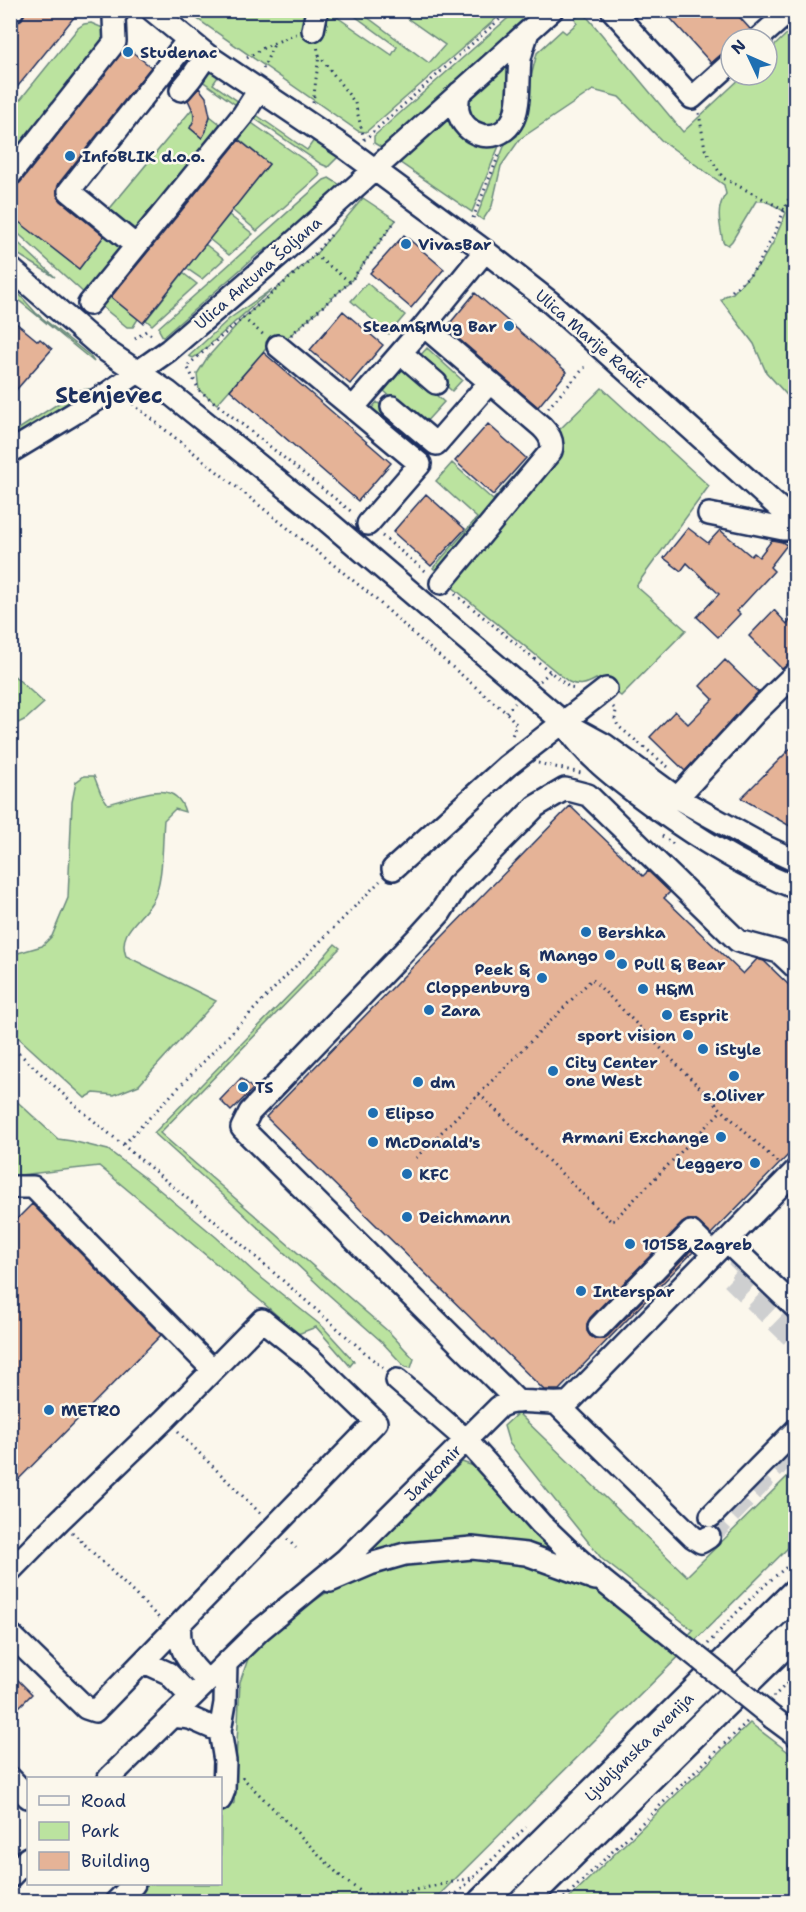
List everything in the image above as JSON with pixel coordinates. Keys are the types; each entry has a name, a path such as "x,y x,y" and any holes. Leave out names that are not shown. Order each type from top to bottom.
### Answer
{"main road":[{"name":"Ljubljanska avenija","path":"477,1890 795,1592"},
{"name":"Ljubljanska avenija","path":"523,1902 795,1633"},
{"path":"537,1902 566,1858"}],"street":[{"path":"10,175 115,42 114,17 119,10"},
{"path":"152,10 207,55 374,170"},
{"name":"Ulica Antuna Šoljana","path":"10,452 38,437 169,350 552,10"},
{"path":"612,10 692,98 719,74"},
{"path":"771,27 783,16"},
{"path":"459,93 458,112 462,122 471,131 491,136 506,129 515,115 520,58 529,32"},
{"path":"136,246 69,192 188,40"},
{"path":"181,90 207,55"},
{"path":"89,304 243,114 259,90"},
{"name":"Ulica Marije Radić","path":"374,170 485,251 576,324 795,523"},
{"path":"353,408 485,251"},
{"path":"10,268 102,348 168,392 319,514 563,722 605,745 677,798 795,861"},
{"path":"424,326 544,429 551,440 552,447 441,583"},
{"path":"278,346 420,464"},
{"path":"401,353 436,383"},
{"path":"368,524 490,382"},
{"path":"392,407 436,444"},
{"path":"709,514 783,529 795,529"},
{"path":"677,798 795,673"},
{"path":"393,868 507,766 606,689"},
{"path":"563,722 587,753 621,782 692,834 754,870 795,888"},
{"path":"518,1402 242,1128 250,1112 421,934 458,886 504,838 536,806 565,789 588,795 738,941 779,952 795,968"},
{"path":"397,1380 466,1440 507,1403 558,1405 568,1402 720,1248 789,1168"},
{"path":"10,1187 33,1187 213,1370"},
{"path":"599,1327 691,1232 720,1248 795,1308"},
{"path":"751,1281 795,1324"},
{"path":"10,1570 165,1419 262,1320 312,1360 376,1422 99,1708 92,1710 86,1708 10,1634"},
{"path":"558,1405 693,1537 701,1542 709,1537"},
{"path":"711,1516 795,1430"},
{"name":"Jankomir","path":"111,1777 260,1630 353,1551 466,1440 541,1524 604,1582 795,1736"},
{"name":"Jankomir","path":"307,1591 370,1564 405,1554 472,1548 526,1554 604,1582"},
{"path":"176,1628 184,1652 195,1669 207,1681"},
{"path":"144,1662 168,1673 191,1697"},
{"path":"222,1796 225,1790 225,1761 220,1731 225,1703 226,1663"},
{"path":"172,1716 190,1718 220,1731"},
{"path":"10,1778 27,1796"},
{"path":"10,1877 27,1859"},
{"path":"116,1902 133,1885"}],"path":[{"path":"358,146 510,10"},
{"path":"732,291 759,263 774,235 790,196 793,175 795,101 794,30 783,16"},
{"path":"247,58 315,22 319,55 313,103"},
{"path":"263,69 275,43"},
{"path":"319,55 355,103 364,140"},
{"path":"692,98 699,114 705,149 723,178 785,210"},
{"path":"473,218 504,142"},
{"path":"243,318 278,346 350,282 396,220"},
{"path":"334,231 315,255 187,366 199,390 570,688 580,689"},
{"path":"315,255 350,282"},
{"path":"135,339 146,331 154,337"},
{"path":"536,422 585,367"},
{"path":"127,399 370,594 426,645 506,712 516,724 509,742 513,745"},
{"path":"544,678 550,672"},
{"path":"506,712 515,704"},
{"path":"124,1144 393,868"},
{"path":"416,1158 592,979 722,1110 789,1168"},
{"path":"10,1045 76,1106 124,1144 397,1380"},
{"path":"479,1094 612,1222 722,1110"},
{"path":"165,1419 296,1548"},
{"path":"60,1520 176,1628"},
{"path":"702,1650 776,1574 795,1560"},
{"path":"560,1902 765,1711 795,1675"},
{"path":"235,1770 343,1879 366,1894 477,1890"},
{"path":"448,1902 477,1890 532,1821"}],"green space":[{"path":"186,11 310,11 326,16 334,15 392,55 397,47 348,11 359,11 429,63 445,45 397,11 505,11 366,132 358,131"},
{"path":"516,11 541,11 384,149 374,143 374,136"},
{"path":"583,12 683,132 731,87 779,87 779,41 795,26 795,404 766,372 754,344 721,300 733,293 760,264 773,243 786,213 768,202 756,201 732,241 728,245 723,242 719,217 720,205 726,194 724,185 661,140 619,97 593,90 520,139 501,166 492,206 483,220 477,216 505,144 517,136 524,124 529,85 537,53 562,30 566,33 577,23 575,19"},
{"path":"91,23 103,28 108,41 11,167 11,111 78,28"},
{"path":"508,62 506,113 500,122 484,128 469,117 467,98"},
{"path":"214,72 220,74 213,84 239,102 239,107 201,80 206,74"},
{"path":"193,108 194,120 190,128 202,138 210,116 224,127 136,235 107,212"},
{"path":"255,114 307,150 314,140 338,157 328,167 321,164 251,116"},
{"path":"449,114 501,141 472,212 399,162 399,159"},
{"path":"249,121 317,169 320,174 257,231 232,210 269,164 235,136"},
{"path":"329,178 342,186 282,238 257,255 163,337 159,327"},
{"path":"363,198 396,220 350,282 278,346 272,342 217,404 199,390 197,374 207,358 243,318 315,255"},
{"path":"11,215 79,269 106,233 126,249 86,295 11,227"},
{"path":"229,215 253,234 229,255 209,239"},
{"path":"11,236 55,277 11,250"},
{"path":"205,244 224,259 202,279 186,268"},
{"path":"183,273 197,284 152,325 146,320"},
{"path":"367,283 405,315 389,334 351,301"},
{"path":"10,284 36,313 90,356 94,362 11,294"},
{"path":"272,289 198,355 193,358 189,356 229,319"},
{"path":"107,294 138,319 133,327 127,327 101,306"},
{"path":"427,348 462,380 452,391 417,359"},
{"path":"404,367 444,402 423,425 384,391"},
{"path":"602,388 709,486 636,586 686,630 621,696 596,679 583,684 569,682 451,586 556,433"},
{"path":"89,389 78,399 11,441 11,434 76,392"},
{"path":"377,402 414,436 403,447 366,415"},
{"path":"538,448 549,458 443,577 433,568 477,518 436,481 452,463 493,500"},
{"path":"10,672 44,703 11,729"},
{"path":"84,776 94,776 108,804 152,792 172,794 180,801 185,812 175,809 164,820 161,873 156,894 127,933 124,948 126,956 216,1001 139,1085 114,1095 94,1093 85,1098 10,1030 11,955 42,946 52,936 68,898 72,802 76,782"},
{"path":"335,944 340,948 160,1133 390,1333 414,1359 411,1368 405,1367 381,1341 154,1133 300,984"},
{"path":"10,1095 58,1139 108,1150 144,1177 254,1272 323,1327 354,1361 350,1366 316,1327 298,1334 99,1166 11,1176"},
{"path":"518,1413 687,1576 795,1469 795,1541 433,1901 126,1902 143,1885 222,1885 222,1812 234,1803 240,1682 249,1656 291,1617 335,1587 406,1560 469,1552 524,1558 604,1589 678,1647 693,1630 602,1559 509,1443 504,1426"},
{"path":"462,1462 476,1467 531,1531 556,1553 553,1557 361,1560"},
{"path":"750,1723 795,1757 795,1901 566,1901"}],"building":[{"path":"25,10 80,10 10,96 10,25 22,19"},
{"path":"663,10 733,10 748,27 719,27 719,56 711,63"},
{"path":"126,47 151,67 59,183 57,189 57,195 61,201 104,236 79,269 10,215 10,187 20,183"},
{"path":"199,88 206,97 210,116 202,138 190,128 194,120 194,113 188,100"},
{"path":"239,140 269,164 143,323 111,297"},
{"path":"404,235 444,269 411,308 370,273"},
{"path":"475,293 567,372 538,407 446,328"},
{"path":"343,311 383,345 350,384 310,350"},
{"path":"10,318 38,341 40,339 52,349 10,397"},
{"path":"263,352 391,463 358,501 230,390"},
{"path":"488,424 526,458 493,495 455,461"},
{"path":"426,494 465,529 431,566 393,532"},
{"path":"688,528 708,543 720,530 751,556 754,553 759,557 772,540 787,545 770,567 774,571 737,611 740,614 718,637 697,617 719,594 687,563 681,571 664,558"},
{"path":"774,610 787,624 795,615 795,661 782,669 749,636"},
{"path":"725,660 758,692 685,771 650,737 675,711 688,724 713,699 700,686"},
{"path":"795,744 795,829 741,798"},
{"name":"City Center one West","path":"570,806 643,876 648,871 670,892 664,898 743,974 757,959 764,961 795,991 795,1148 711,1234 695,1220 682,1223 590,1318 587,1331 590,1336 603,1339 608,1336 691,1250 693,1252 559,1390 544,1390 266,1117"},
{"path":"241,1078 253,1089 231,1111 220,1100"},
{"name":"METRO","path":"32,1204 161,1335 10,1488 10,1213 17,1219"},
{"path":"10,1672 32,1694 10,1716"}],"tunnel":[{"path":"751,1281 738,1269 730,1277 796,1341"},
{"path":"709,1537 796,1446"}],"place":[{"name":"Studenac","path":"128,52"},
{"name":"InfoBLIK d.o.o.","path":"70,156"},
{"name":"VivasBar","path":"406,244"},
{"name":"Steam&Mug Bar","path":"509,326"},
{"name":"Bershka","path":"586,932"},
{"name":"Mango","path":"610,955"},
{"name":"Pull & Bear","path":"622,964"},
{"name":"Peek & Cloppenburg","path":"542,978"},
{"name":"H&M","path":"643,989"},
{"name":"Zara","path":"429,1010"},
{"name":"Esprit","path":"667,1015"},
{"name":"sport vision","path":"688,1035"},
{"name":"iStyle","path":"703,1049"},
{"name":"City Center one West","path":"553,1071"},
{"name":"s.Oliver","path":"734,1076"},
{"name":"dm","path":"418,1082"},
{"name":"TS","path":"243,1087"},
{"name":"Elipso","path":"373,1113"},
{"name":"Armani Exchange","path":"721,1137"},
{"name":"McDonald's","path":"373,1142"},
{"name":"Leggero","path":"755,1163"},
{"name":"KFC","path":"407,1174"},
{"name":"Deichmann","path":"407,1217"},
{"name":"10158 Zagreb","path":"630,1244"},
{"name":"Interspar","path":"581,1291"},
{"name":"METRO","path":"49,1410"}],"district":[{"name":"Stenjevec","path":"109,395"}]}
